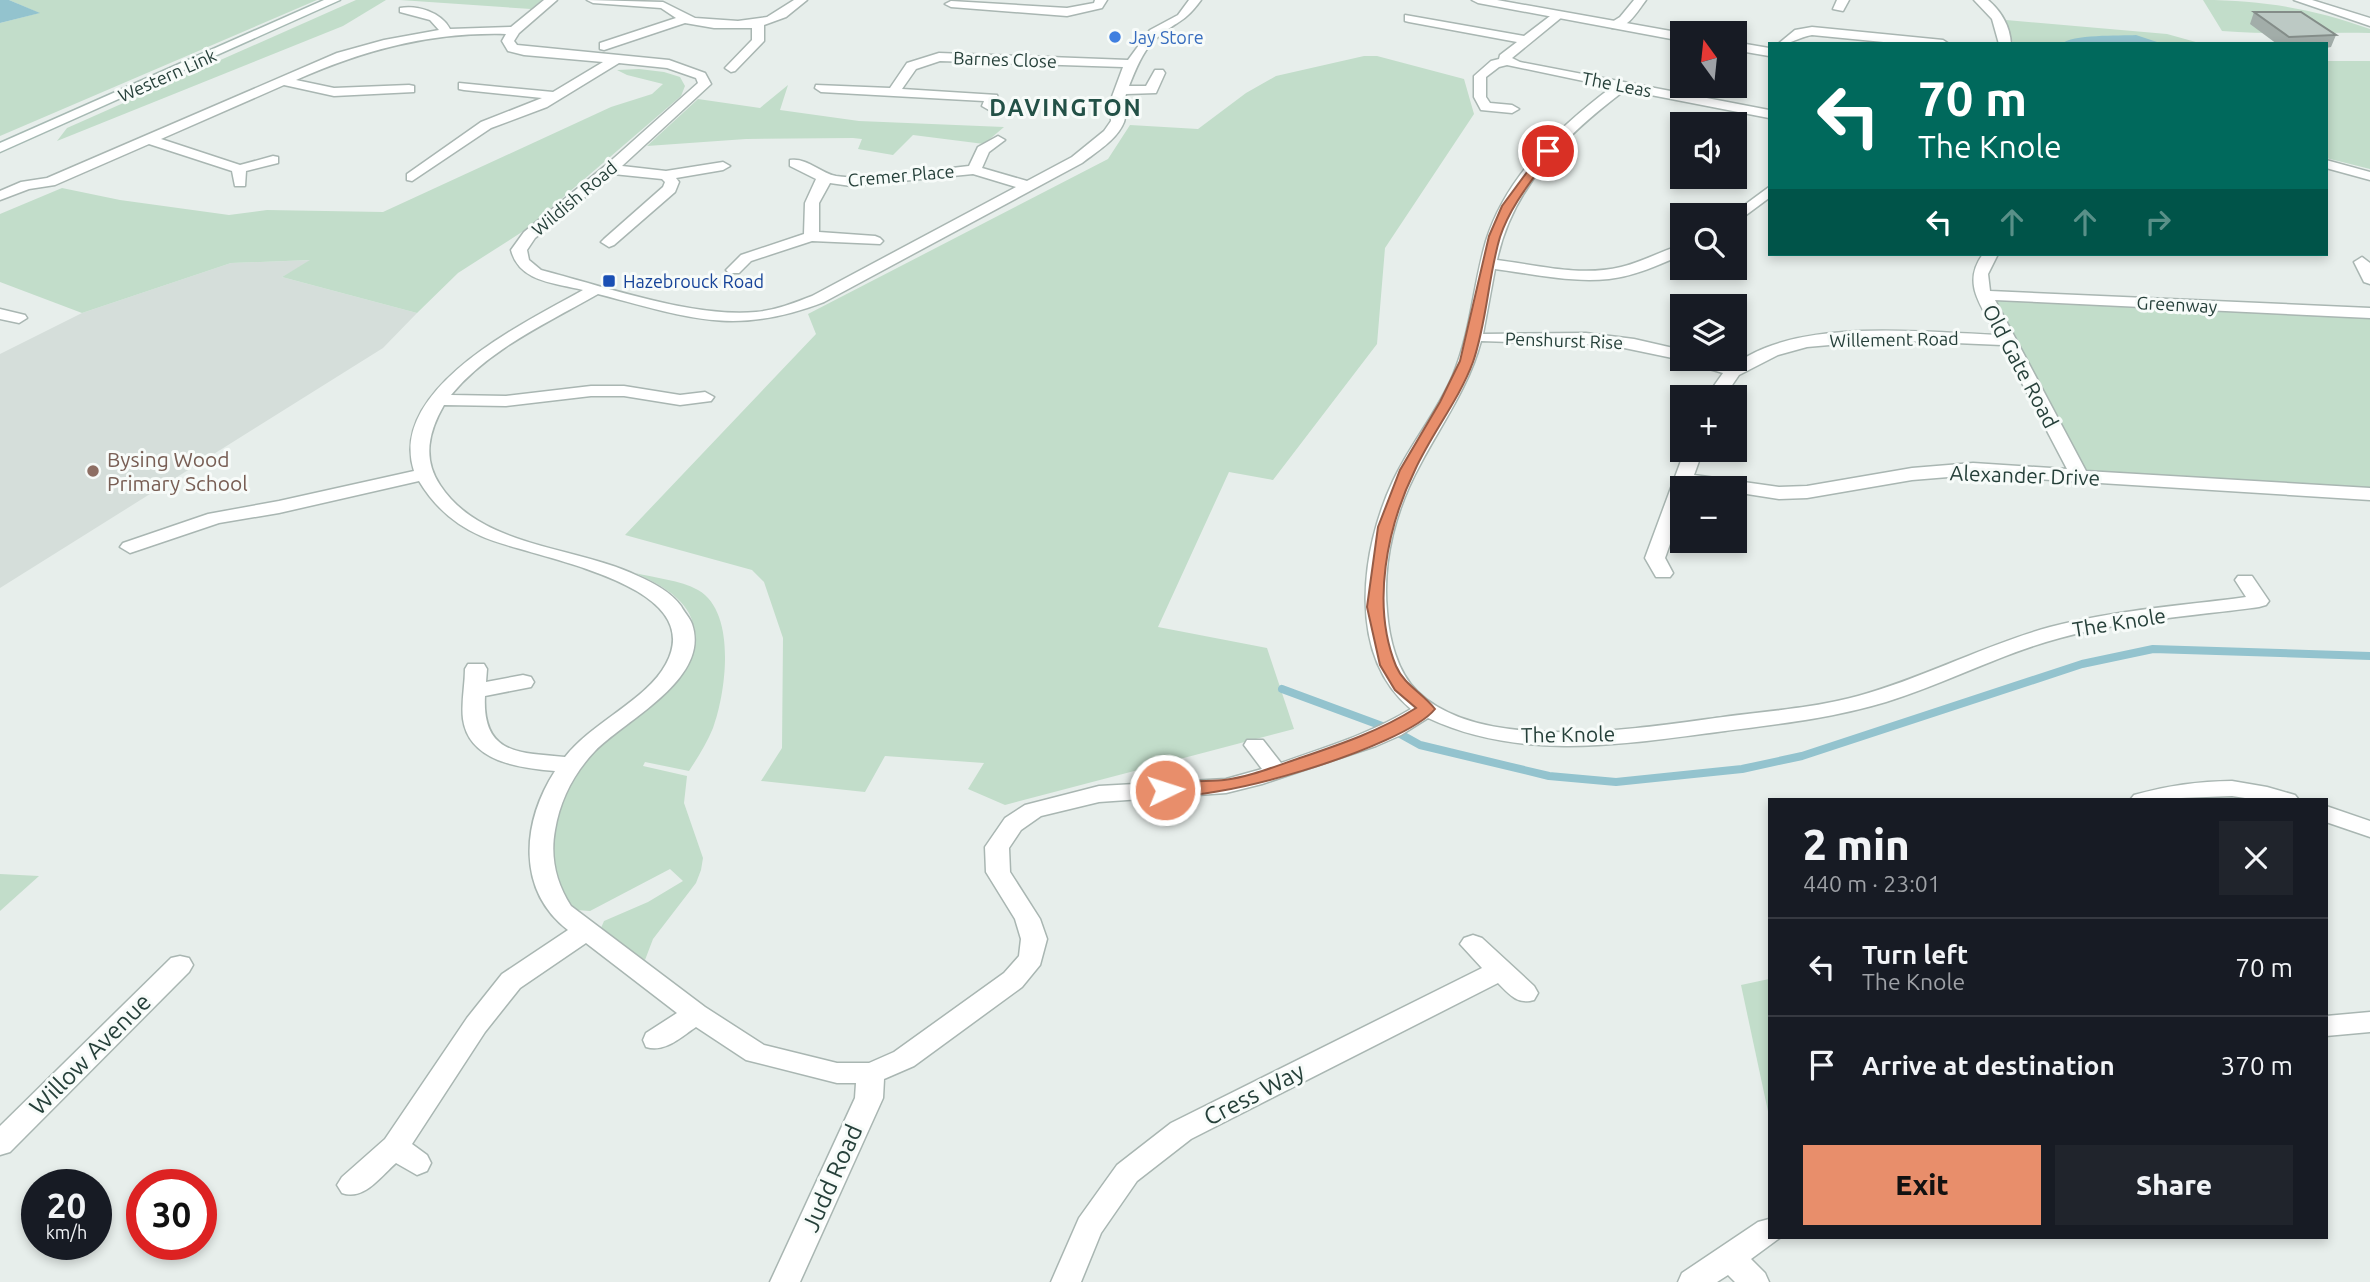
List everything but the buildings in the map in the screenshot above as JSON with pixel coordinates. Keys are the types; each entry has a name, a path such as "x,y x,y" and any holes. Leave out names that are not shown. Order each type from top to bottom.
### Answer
{"street":[{"name":"Western Link","path":"0,148 334,0"},
{"path":"0,196 26,185 50,182 341,56 374,45 445,31 514,31 551,0"},
{"path":"593,0 663,5 674,9 685,19"},
{"path":"603,43 617,43 663,24 685,19 722,25 758,25 791,11 802,0"},
{"path":"951,4 969,8 1067,12 1098,6 1101,0"},
{"name":"Wildish Road","path":"514,31 508,40 512,48 669,64 701,76 705,84 610,169 530,235 519,250 522,262 535,273 686,312 723,318 757,317 787,311 818,299 1077,160 1109,134 1118,121 1117,102 1121,90 1132,64 1154,33 1182,17 1195,0"},
{"path":"1478,0 1670,35"},
{"path":"1616,25 1640,0"},
{"path":"1980,0 1989,6 2000,23 2005,42"},
{"path":"2300,0 2370,22"},
{"path":"404,10 426,11 443,25 445,31"},
{"path":"791,11 812,12"},
{"path":"1512,108 1486,107 1480,97 1479,76 1494,64 1507,61 1504,58 1558,15"},
{"path":"1409,18 1525,40"},
{"path":"735,61 758,41 758,25"},
{"path":"1787,42 1799,33 1812,31 1927,38 1938,42"},
{"path":"1747,48 1768,52"},
{"name":"Barnes Close","path":"894,92 911,66 939,57 1132,64"},
{"path":"412,177 486,125 542,104 617,59"},
{"name":"The Leas","path":"1507,61 1768,114"},
{"path":"1121,90 1151,90 1159,73"},
{"path":"286,82 334,92 394,85 409,89"},
{"name":"The Knole","path":"1623,85 1586,112 1535,165 1508,206 1495,236 1466,361 1447,402 1407,470 1385,527 1374,607 1388,665 1400,686 1426,709 1474,726 1525,738 1666,730 1803,714 1876,698 2056,632 2259,601 2245,580"},
{"name":"Barnes Close","path":"821,88 992,98 989,106"},
{"path":"473,89 557,96"},
{"path":"147,139 240,176 273,160"},
{"name":"Cremer Place","path":"974,170 983,150 998,140"},
{"name":"Cremer Place","path":"967,147 983,150"},
{"name":"Cremer Place","path":"795,163 828,179 851,182 974,170 1029,186"},
{"path":"2328,165 2370,176"},
{"path":"610,169 666,176 723,166"},
{"path":"393,174 429,179"},
{"path":"609,242 670,189 673,182 666,176"},
{"path":"8,179 26,185"},
{"name":"Cremer Place","path":"811,236 812,203 816,190 828,179"},
{"path":"1747,209 1768,192"},
{"path":"626,225 643,230"},
{"path":"737,260 811,236 852,245 875,241"},
{"path":"1489,263 1596,275 1631,270 1670,255"},
{"name":"Old Gate Road","path":"1989,256 1982,265 1978,280 1984,295 2080,477"},
{"path":"2362,262 2370,279"},
{"path":"596,289 469,366 437,400 427,420 418,452 423,474 441,502 472,524 511,542 594,565 655,590 670,606 682,626 684,646 678,664 662,684 596,737 570,765 548,805 540,842 541,867 547,892 562,912 696,1014 756,1053 837,1073 871,1073 905,1059 1013,980 1031,958 1034,939 1027,919 998,872 997,847 1013,824 1033,810 1099,794 1226,786 1368,741 1393,730 1426,709"},
{"name":"Greenway","path":"1984,295 2370,313"},
{"path":"0,314 19,318"},
{"name":"Willement Road","path":"1747,363 1772,351 1841,337 1886,335 2008,340"},
{"name":"Penshurst Rise","path":"1488,338 1557,336 1603,339 1670,352"},
{"path":"437,400 506,401 591,391 624,391 680,400 705,397"},
{"path":"668,414 680,400"},
{"name":"Alexander Drive","path":"1747,488 1779,493 1807,492 1912,474 1973,469 2370,494"},
{"path":"130,547 215,518 279,507 423,474"},
{"path":"1663,573 1655,558 1670,516"},
{"path":"523,682 476,680 474,722 491,749 510,757 570,765"},
{"path":"1255,745 1276,772"},
{"path":"2154,798 2225,786 2281,798"},
{"path":"2328,815 2370,830"},
{"path":"352,1185 406,1155 475,1025 511,981 585,931"},
{"path":"1473,944 1525,993"},
{"name":"Willow Avenue","path":"0,1144 180,965"},
{"name":"Cress Way","path":"1066,1282 1089,1227 1127,1173 1181,1131 1500,970"},
{"path":"656,1040 696,1014"},
{"path":"2328,1026 2370,1022"},
{"name":"Judd Road","path":"785,1282 869,1098 871,1073"},
{"path":"1693,1282 1732,1259 1768,1232"},
{"path":"1732,1259 1754,1282"}],"shaded area":[{"name":"Bysing Wood Primary School","path":"312,260 282,277 417,313 383,348 0,588 0,354 82,313 231,263"}],"green space":[{"path":"9,0 317,0 0,136 0,23 39,13"},
{"path":"356,0 386,0 343,26 57,141 67,128"},
{"path":"400,0 542,0 531,9"},
{"path":"2203,0 2267,4 2309,11 2370,29 2370,33 2222,31"},
{"path":"2006,20 2167,34 2196,42 2012,42"},
{"path":"1364,56 1377,56 1464,79 1474,114 1385,248 1377,344 1273,480 1229,472 1158,627 1267,648 1294,729 1005,805 968,789 984,763 885,756 865,792 761,781 782,748 783,638 764,582 752,570 625,535 816,334 808,314 1108,159 1130,125 1198,129 1246,93 1276,76"},
{"path":"2328,61 2370,61 2370,169 2328,158"},
{"path":"639,69 680,77 685,86 681,96 525,230 458,273 417,313 282,277 310,260 231,263 82,313 0,282 0,214 62,188 120,200 229,215 267,210 383,212 611,107 652,94 663,84 617,70"},
{"path":"788,85 780,110 859,121 1004,127 984,144 913,135 893,155 858,149 862,139 853,138 746,139 647,146 698,99 760,108"},
{"path":"1984,295 2370,313 2370,494 2080,477"},
{"path":"635,573 698,590 710,601 719,616 725,654 718,713 708,739 689,771 645,762 643,766 687,776 684,803 703,858 696,883 653,939 645,960 603,931 601,928 604,921 648,902 683,881 670,869 590,911 576,910 555,879 551,848 556,816 569,785 578,772 605,743 668,692 677,681 693,647 692,619 685,607 664,588"},
{"path":"0,874 39,876 0,911"},
{"path":"1768,979 1768,1111 1741,985"}],"water":[{"path":"0,0 9,0 40,13 0,23"},
{"path":"2136,35 2157,42 2065,42 2085,37"}],"waterway":[{"path":"1282,689 1393,730 1420,745 1549,776 1616,782 1742,769 1802,756 2082,664 2153,649 2370,656"}],"place":[{"name":"Jay Store","path":"1115,37"},
{"name":"Hazebrouck Road","path":"609,281"},
{"name":"Bysing Wood Primary School","path":"93,471"}],"district":[{"name":"DAVINGTON","path":"1066,107"}],"route":[{"path":"1165,790 1226,786 1262,777 1368,741 1393,730 1426,709 1400,686 1388,665 1374,607 1385,527 1407,470 1462,373 1473,338 1479,300 1495,236 1508,206 1535,165 1548,151"}]}
